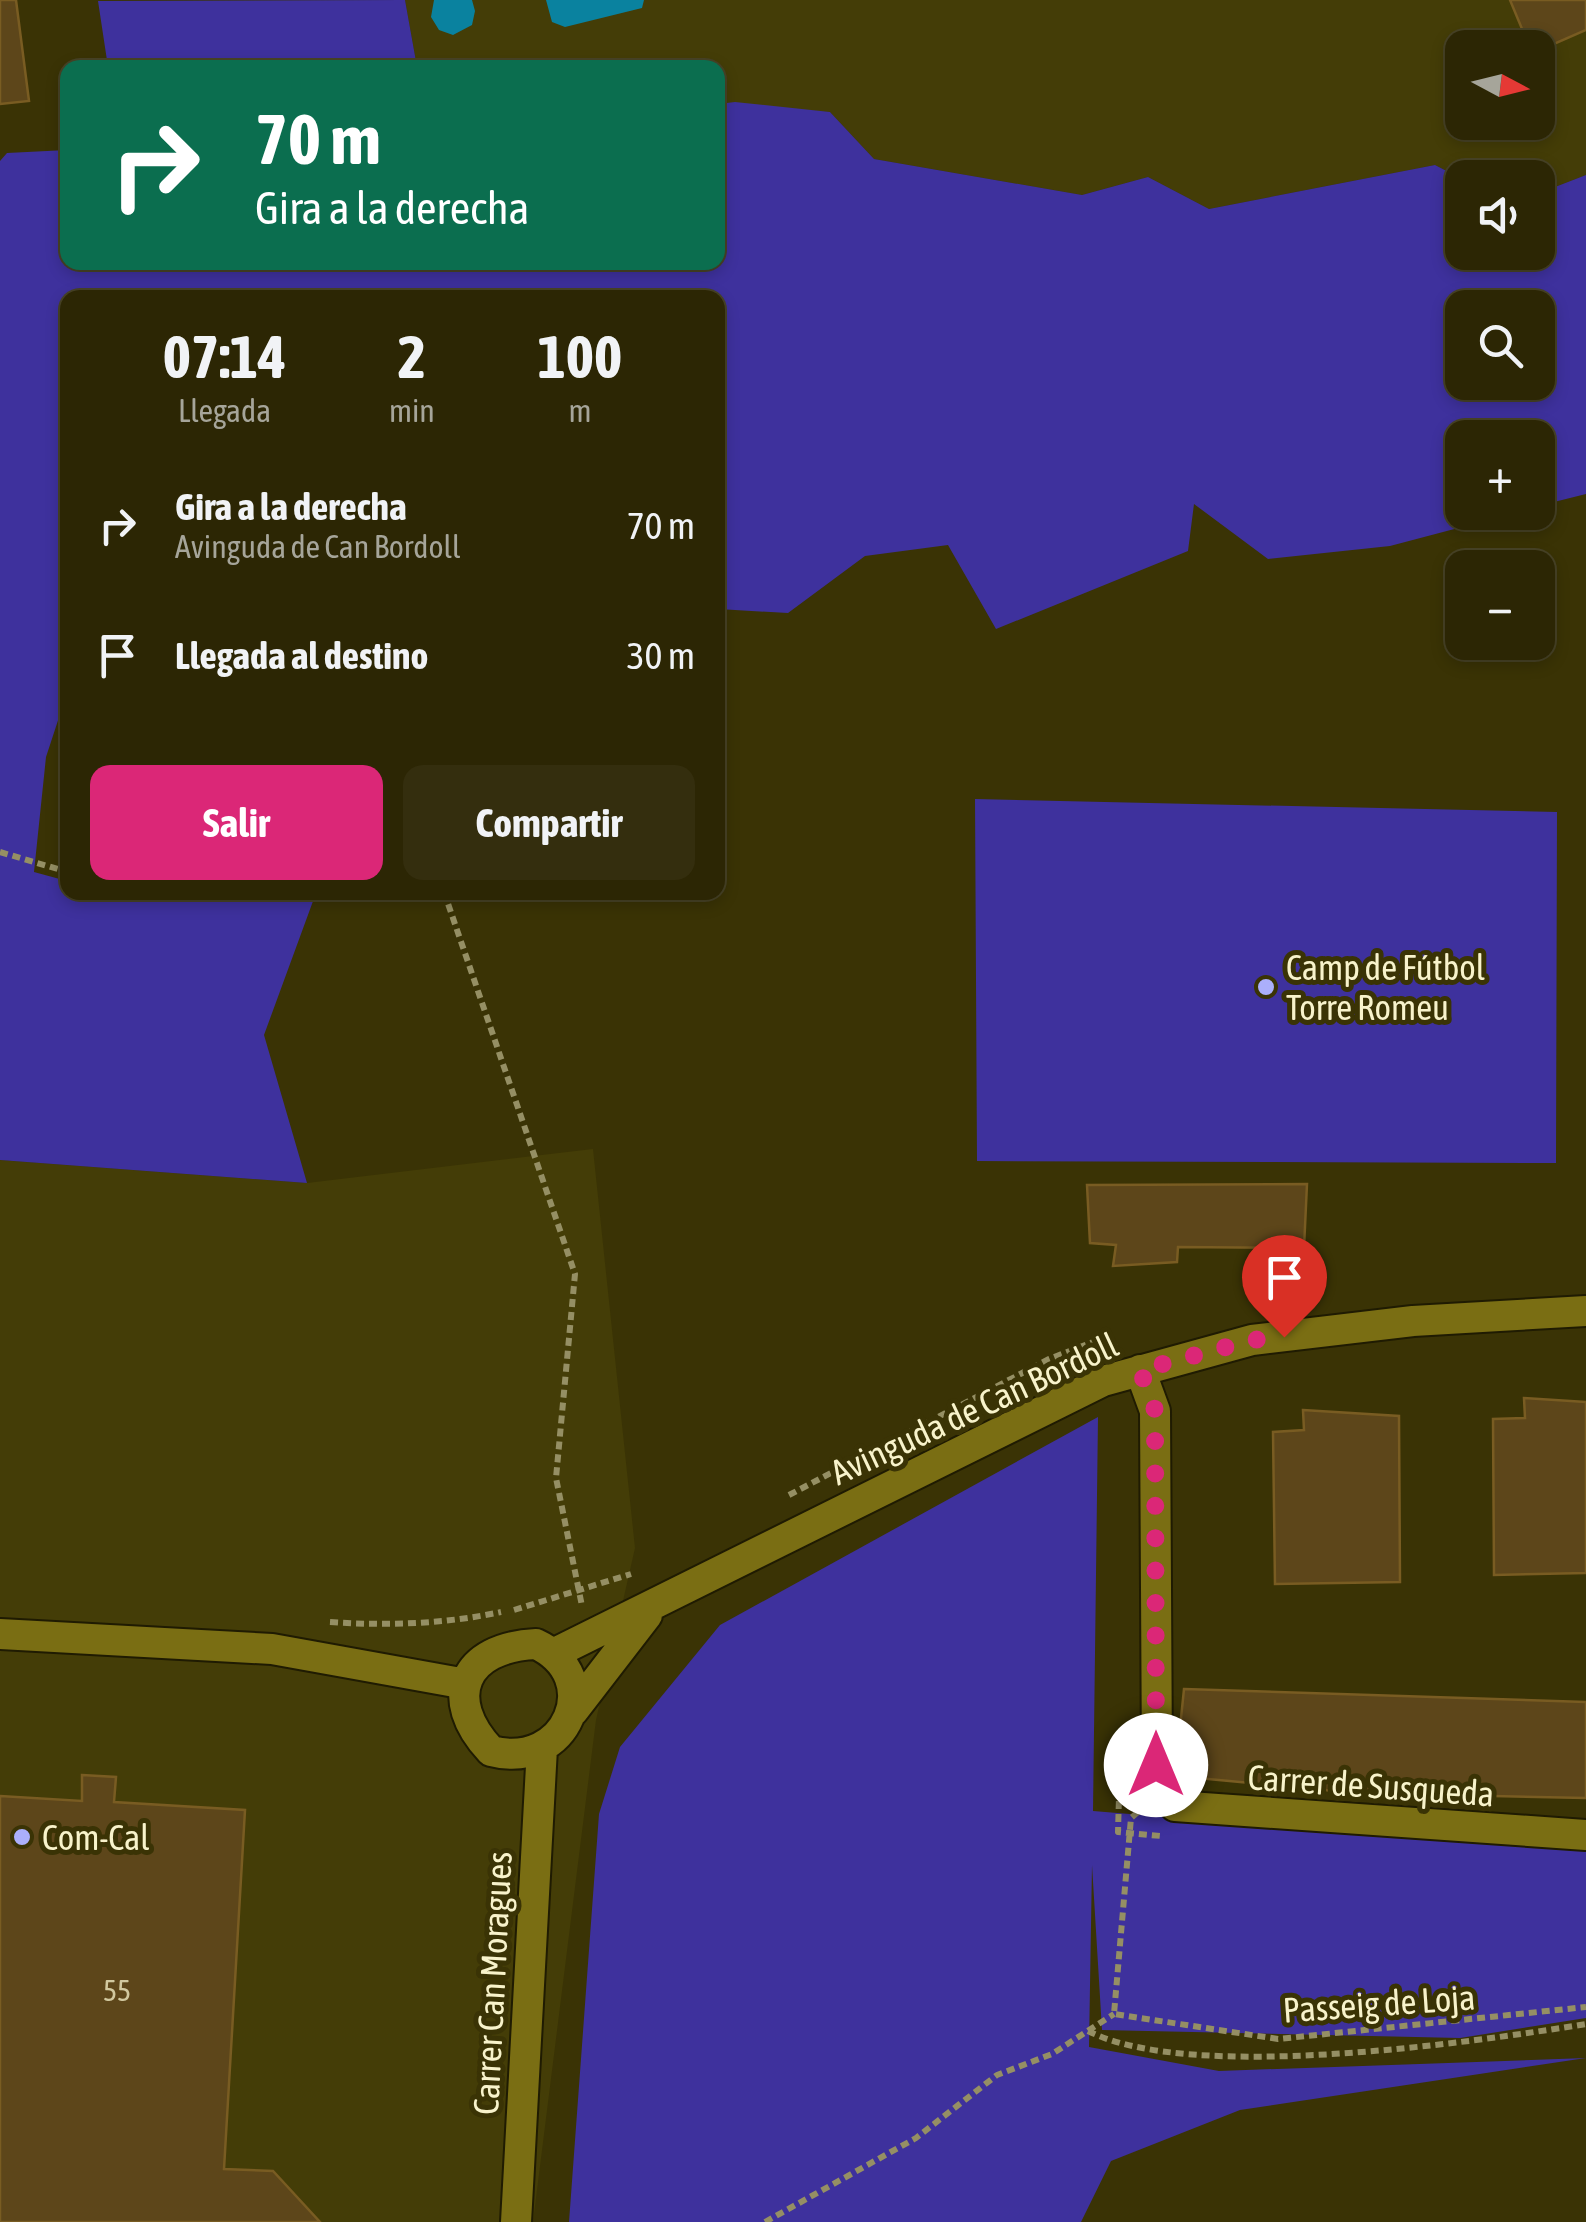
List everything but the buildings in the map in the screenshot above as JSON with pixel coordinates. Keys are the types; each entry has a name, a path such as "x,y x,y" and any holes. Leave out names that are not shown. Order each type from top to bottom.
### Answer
{"street":[{"name":"Avinguda de Can Bordoll","path":"555,1653 589,1640 1103,1381 1252,1340 1413,1321 1586,1311"},
{"path":"1140,1370 1155,1410 1156,1765 1162,1791"},
{"name":"Avinguda de Can Bordoll","path":"573,1711 652,1608"},
{"path":"0,1634 272,1649 466,1684"},
{"path":"536,1644 555,1653 570,1677 573,1711 555,1740 542,1748 518,1755 491,1752 468,1724 466,1684 476,1662 498,1648 536,1644"},
{"name":"Carrer Can Moragues","path":"516,2222 542,1748"},
{"name":"Carrer de Susqueda","path":"1162,1791 1175,1806 1213,1812 1586,1834"}],"path":[{"path":"0,852 60,870"},
{"path":"447,900 575,1274 556,1478 589,1640"},
{"path":"773,1504 1049,1359 1106,1337 1140,1370"},
{"path":"325,1622 382,1625 458,1621 579,1593 638,1571"},
{"path":"1120,1756 1118,1832 1169,1837"},
{"path":"765,2222 916,2138 997,2075 1052,2054 1114,2014 1131,1818 1162,1791"},
{"name":"Passeig de Loja","path":"1114,2014 1278,2039 1586,2008"},
{"path":"1088,2031 1136,2050 1259,2055 1453,2043 1586,2024"}],"shaded area":[{"path":"405,0 1586,0 1586,175 1555,187 1555,160 1445,160 1445,170 1435,165 1209,209 1148,177 1082,195 874,159 830,112 725,104 725,60 416,60"},
{"path":"405,0 416,60 107,60 98,1"},
{"path":"735,102 830,112 874,159 1082,195 1148,177 1209,209 1435,165 1445,170 1445,270 1555,270 1555,187 1586,175 1586,494 1555,502 1555,420 1445,420 1445,530 1451,530 1390,546 1268,559 1194,504 1188,551 996,629 948,545 865,556 788,613 725,609 725,290 60,290 60,714 46,757 34,872 60,879 60,900 313,900 264,1035 307,1183 0,1160 0,161 7,153 60,150 60,270 725,270 725,103"},
{"name":"Camp de Fútbol Torre Romeu","path":"975,799 1557,812 1556,1163 977,1161"},
{"path":"593,1149 635,1548 596,1720 533,2222 0,2222 0,1160 307,1183"},
{"path":"1098,1417 1093,1811 1252,1824 1586,1839 1586,2018 1460,2038 1102,2030 1092,1865 1089,2047 1219,2071 1586,2058 1240,2110 1111,2161 1081,2222 569,2222 599,1814 620,1747 720,1625"}],"water":[{"path":"434,0 472,0 472,25 453,35 439,30 431,17"},
{"path":"546,0 644,0 642,8 565,27 552,22"}],"place":[{"name":"Camp de Fútbol Torre Romeu","path":"1266,987"},
{"name":"Com-Cal","path":"22,1837"}],"route":[{"path":"1156,1765 1155,1410 1140,1370 1252,1340 1284,1337"}]}
